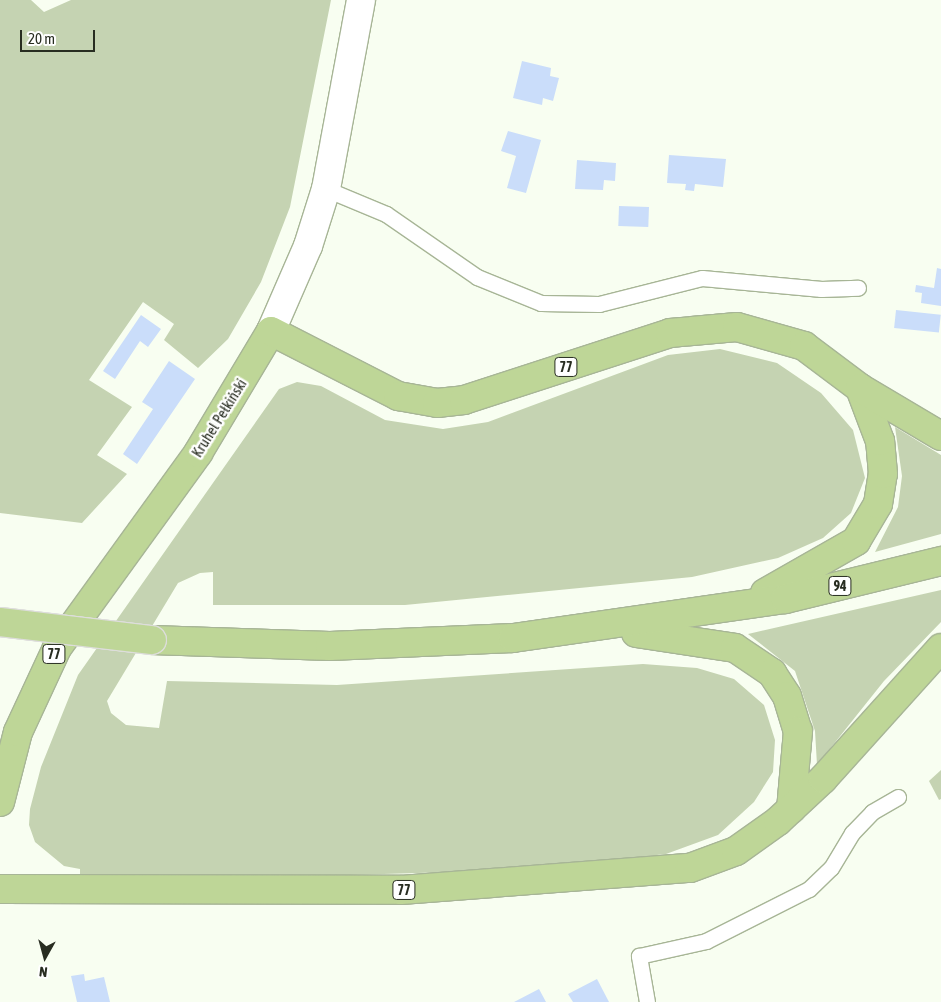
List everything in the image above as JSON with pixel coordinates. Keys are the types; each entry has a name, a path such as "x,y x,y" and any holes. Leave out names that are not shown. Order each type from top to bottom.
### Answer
{"main road":[{"name":"77","path":"271,331 398,396 437,403 464,400 670,333 718,326 772,334 804,346 860,388"},
{"name":"Kruhel Pełkiński","path":"0,802 18,732 57,648 198,453 271,331"},
{"path":"860,388 941,436"},
{"path":"738,607 841,552 867,525 880,497 883,474 880,441 860,388"},
{"name":"94","path":"597,629 738,607 941,561"},
{"name":"77","path":"0,622 152,640 330,646 513,638 597,629 728,647 772,673 787,696 798,731 791,809 736,851 664,873 391,890 0,889"},
{"path":"791,809 941,648"}],"street":[{"name":"Kruhel Pełkiński","path":"271,331 308,246 326,189 361,0"}],"lane":[{"path":"326,189 386,214 477,277 541,303 600,304 702,278 821,290 858,288"},
{"path":"647,1002 639,956 706,941 809,889 831,868 852,833 872,812 898,797"}],"green space":[{"path":"0,0 31,0 44,12 71,0 331,0 290,207 261,282 228,339 198,368 164,340 174,324 143,302 89,380 132,407 97,455 127,474 82,523 0,513"},
{"path":"720,349 777,363 821,393 853,430 865,478 851,513 823,538 778,558 692,577 405,605 213,605 213,572 200,573 178,583 107,701 111,713 126,725 159,728 167,681 337,685 643,664 697,668 734,679 764,705 775,740 773,772 754,802 718,835 666,854 521,870 316,876 80,876 80,869 64,866 35,842 29,825 30,809 41,767 78,675 279,389 297,382 321,386 385,420 443,429 488,422 668,355"},
{"path":"895,427 941,455 941,534 875,552 898,507 902,476"},
{"path":"941,590 941,622 884,681 817,765 815,731 795,671 748,634"},
{"path":"941,770 941,799 939,800 929,781"}],"building":[{"path":"522,61 551,68 550,76 559,78 553,101 543,98 542,105 513,98"},
{"path":"508,131 541,140 526,193 507,188 516,156 501,151"},
{"path":"669,155 726,159 723,187 695,184 694,191 685,190 686,184 667,183"},
{"path":"577,160 616,163 615,181 604,180 603,190 575,189"},
{"path":"619,206 649,207 648,227 618,226"},
{"path":"937,268 941,269 941,306 921,303 922,293 915,292 916,285 934,288"},
{"path":"896,310 941,315 939,333 894,328"},
{"path":"141,315 161,329 148,347 140,341 115,379 103,371"},
{"path":"169,361 195,379 137,464 123,454 153,409 142,402"},
{"path":"84,974 85,981 104,977 110,1002 77,1002 71,976"},
{"path":"597,979 609,1002 573,1002 568,994"},
{"path":"539,989 546,1002 514,1002"}]}
